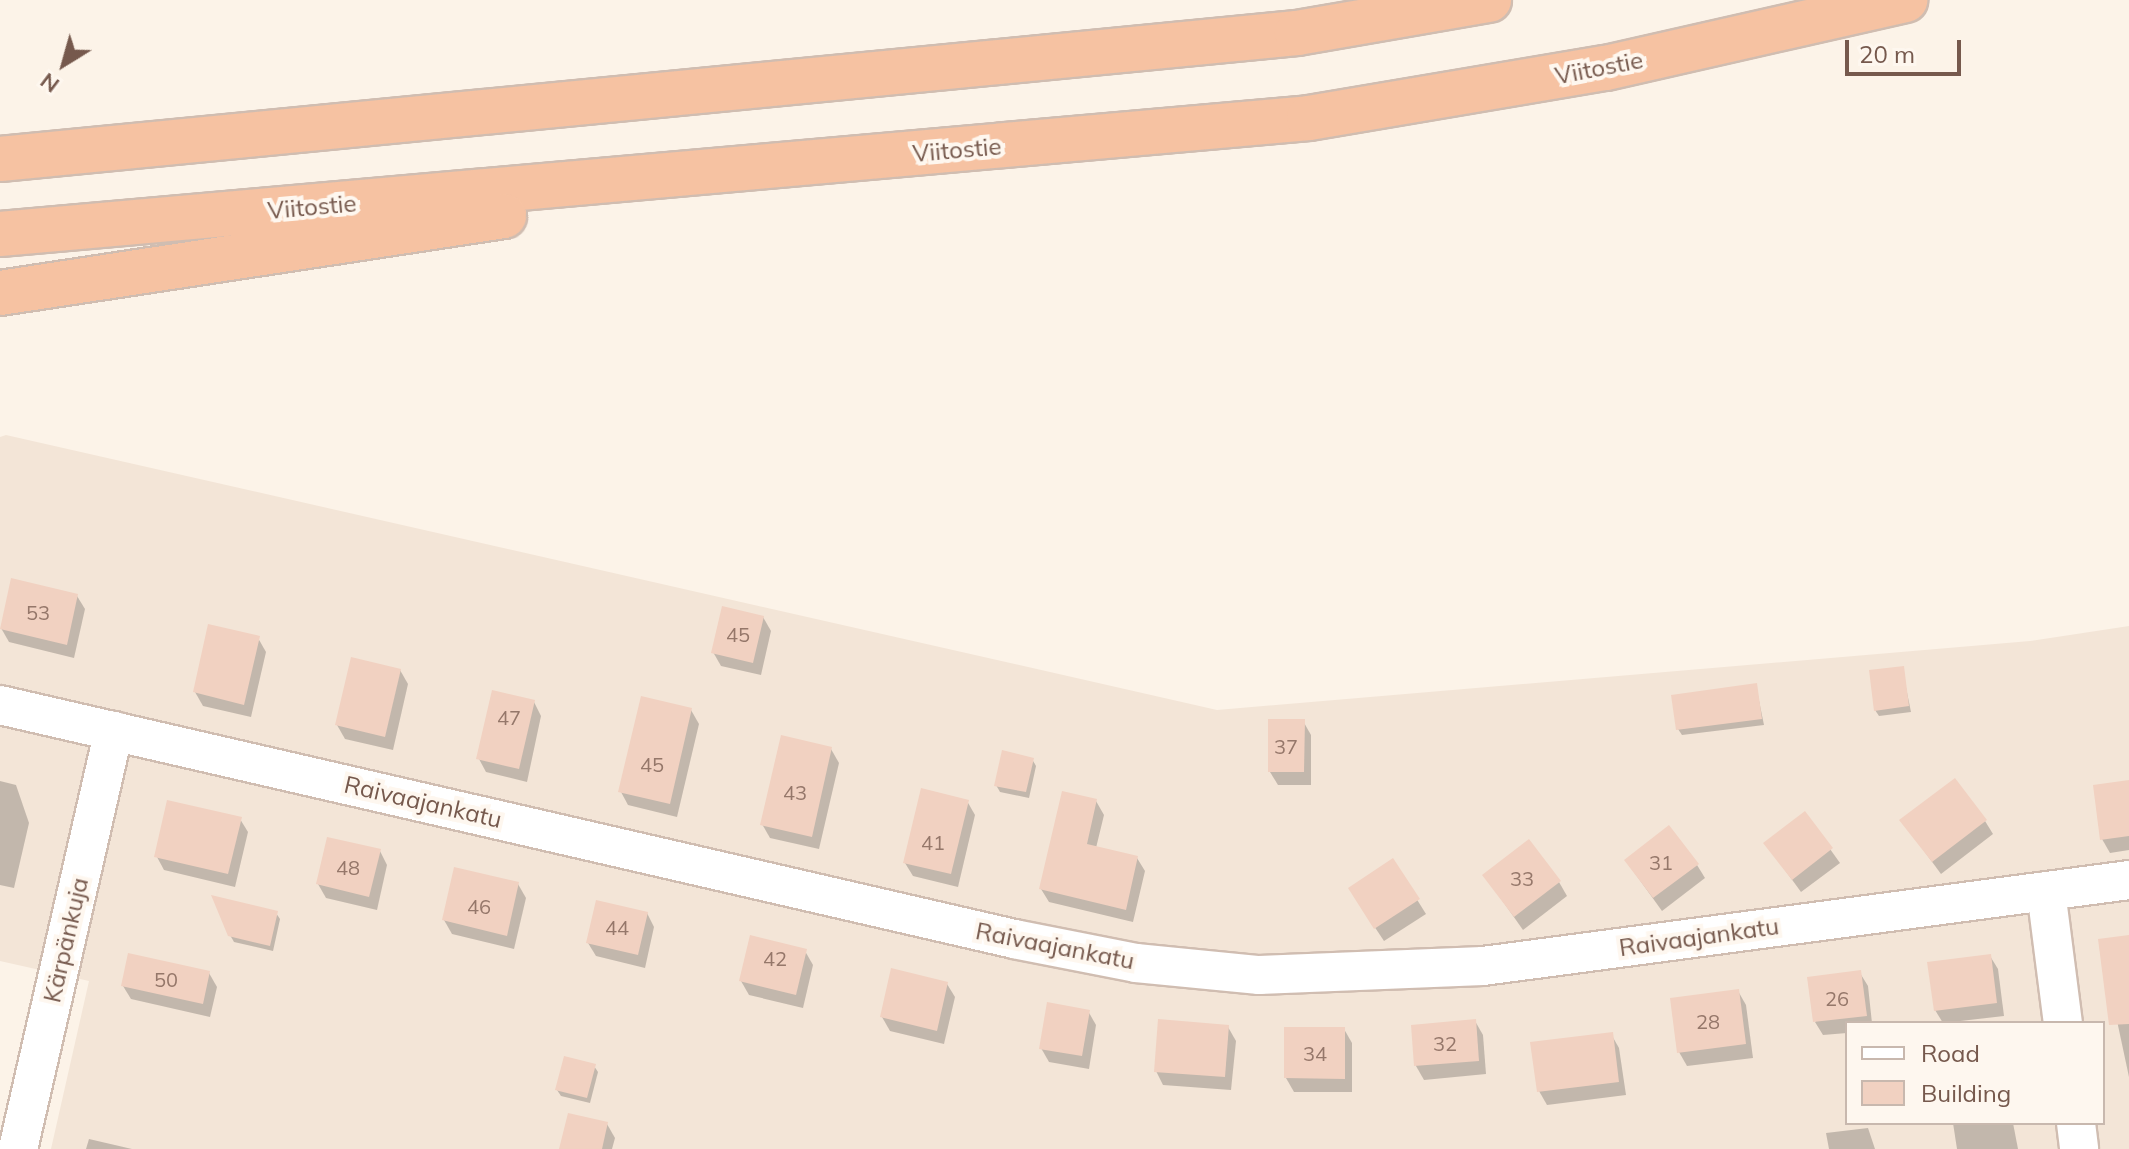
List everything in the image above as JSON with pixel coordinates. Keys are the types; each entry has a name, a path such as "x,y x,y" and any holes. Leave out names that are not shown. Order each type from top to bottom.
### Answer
{"highway":[{"path":"0,159 1297,33 1489,0"},
{"name":"Viitostie","path":"0,234 1309,118 1606,68 1905,0"},
{"path":"0,293 457,224 800,164"}],"street":[{"name":"Raivaajankatu","path":"0,705 1014,939 1136,963 1259,975 1483,966 2129,880"},
{"name":"Kärpänkuja","path":"18,1149 114,731"},
{"path":"2046,891 2063,1021"},
{"path":"2076,1125 2079,1149"}],"shaded area":[{"path":"6,435 1217,710 2030,641 2129,626 2129,1149 51,1149 89,981 0,961 0,437"}],"building":[{"path":"11,578 78,594 67,645 0,629"},
{"path":"722,606 764,616 753,663 711,653"},
{"path":"208,624 260,636 244,705 193,692"},
{"path":"351,657 401,669 385,737 335,725"},
{"path":"1904,666 1909,706 1874,711 1869,670"},
{"path":"1757,683 1762,719 1676,730 1671,695"},
{"path":"492,690 535,700 519,769 476,759"},
{"path":"641,696 692,708 670,804 618,792"},
{"path":"1268,719 1305,719 1304,772 1268,772"},
{"path":"781,735 832,747 812,837 760,825"},
{"path":"1002,750 1034,758 1026,792 994,786"},
{"path":"1955,778 1987,820 1932,862 1899,820"},
{"path":"2129,780 2129,836 2100,840 2093,785"},
{"path":"921,788 969,800 951,874 903,863"},
{"path":"1062,791 1097,799 1087,844 1138,856 1126,910 1039,889"},
{"path":"167,800 242,817 228,874 154,857"},
{"path":"1805,811 1833,848 1792,880 1763,843"},
{"path":"1669,825 1699,864 1653,898 1624,860"},
{"path":"327,837 381,849 369,897 316,884"},
{"path":"1529,839 1561,881 1514,917 1482,875"},
{"path":"1393,858 1420,899 1374,929 1348,888"},
{"path":"454,867 519,882 507,936 442,920"},
{"path":"211,895 278,911 270,946 228,936"},
{"path":"596,900 648,912 638,955 586,943"},
{"path":"750,935 807,949 796,995 739,981"},
{"path":"2129,935 2129,1024 2109,1025 2098,939"},
{"path":"128,953 210,971 203,1004 121,986"},
{"path":"1991,954 1997,1003 1934,1011 1927,962"},
{"path":"891,968 948,982 937,1031 880,1017"},
{"path":"1861,970 1867,1016 1813,1022 1807,977"},
{"path":"1739,989 1746,1044 1677,1053 1670,998"},
{"path":"1047,1002 1090,1010 1082,1056 1039,1049"},
{"path":"1158,1019 1229,1025 1225,1077 1154,1072"},
{"path":"1476,1019 1479,1061 1414,1066 1411,1025"},
{"path":"1284,1027 1345,1027 1345,1079 1284,1078"},
{"path":"1613,1032 1619,1082 1537,1092 1530,1042"},
{"path":"564,1056 596,1064 587,1098 555,1090"},
{"path":"568,1113 608,1122 602,1149 559,1149"}]}
